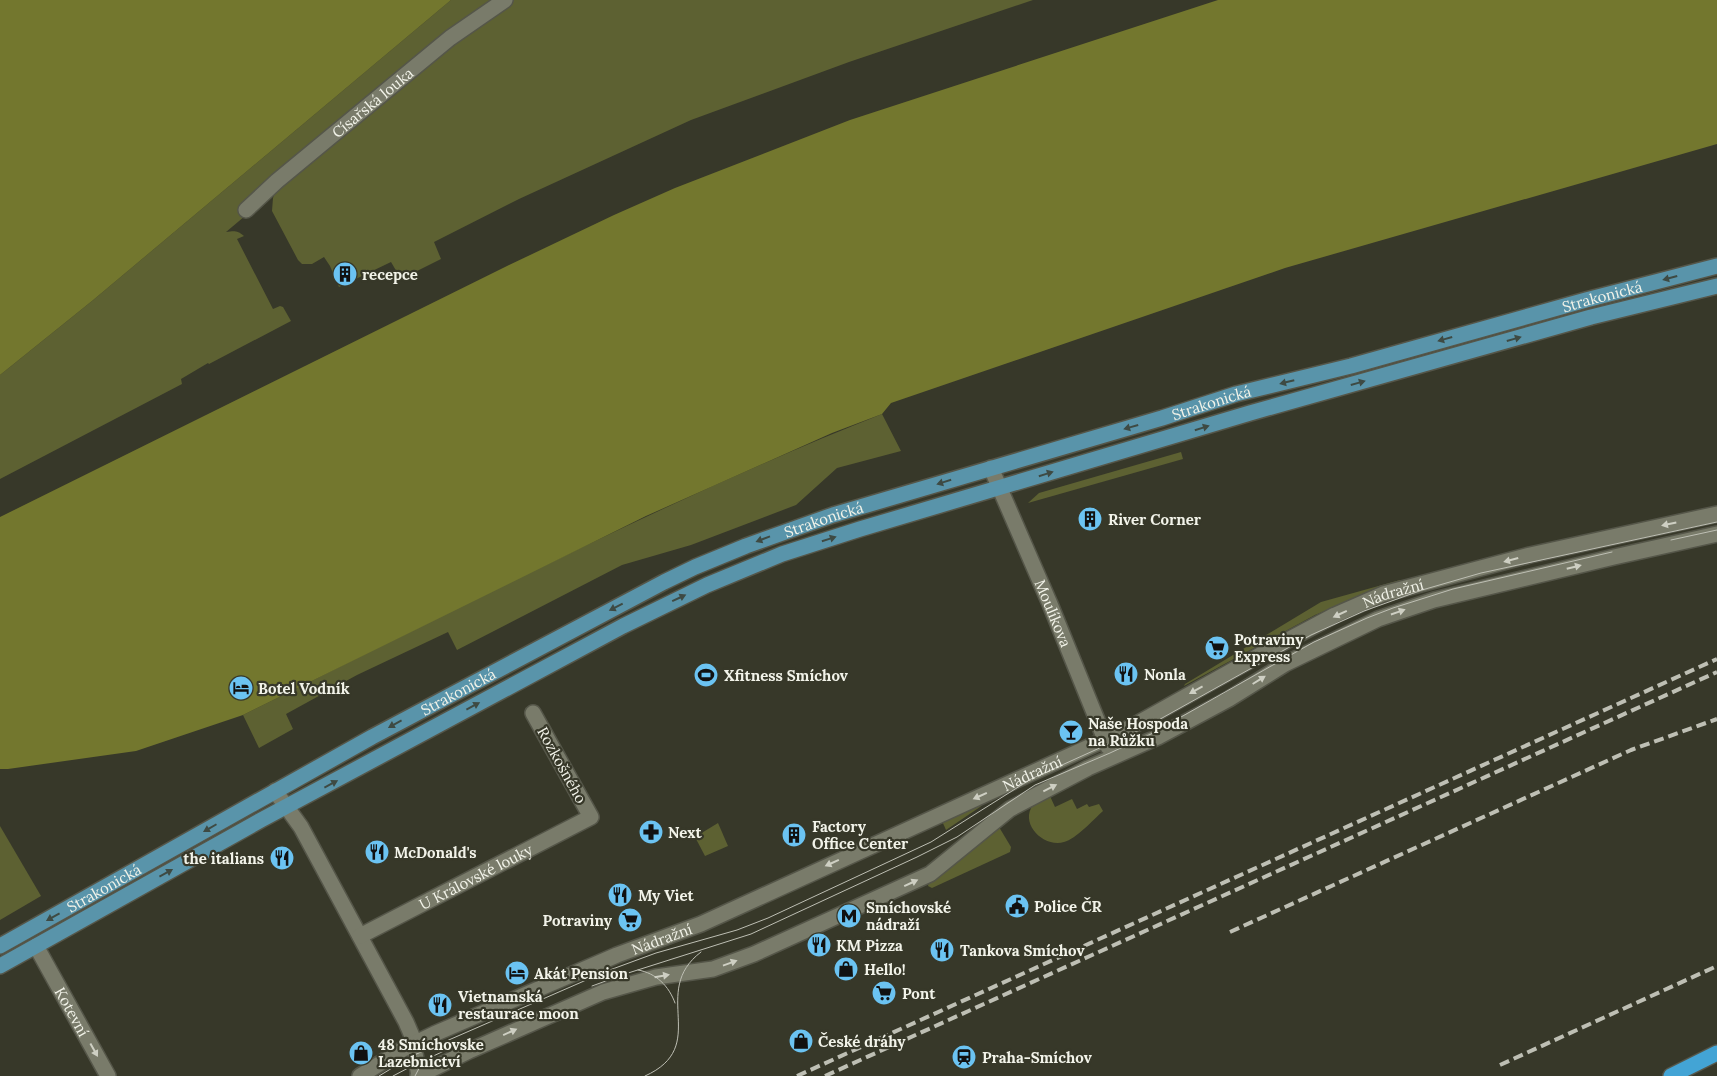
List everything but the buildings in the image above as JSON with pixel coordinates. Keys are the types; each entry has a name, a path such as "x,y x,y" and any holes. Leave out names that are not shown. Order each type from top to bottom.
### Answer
{"highway":[{"path":"1671,1076 1717,1053"}],"main road":[{"name":"Strakonická","path":"0,946 275,791 506,665 695,567 777,534 832,515 1162,418 1236,394 1351,366 1717,266"},
{"name":"Strakonická","path":"0,966 288,807 623,626 707,585 791,551 1259,411 1591,317 1717,286"}],"street":[{"name":"Císařská louka","path":"246,210 277,181 450,38 505,0"},
{"name":"Moulíkova","path":"991,468 1050,604 1112,758"},
{"name":"Nádražní","path":"360,1076 414,1044 464,1020 618,955 701,924 1104,740 1336,615 1383,594 1530,555 1717,514"},
{"name":"Nádražní","path":"419,1076 470,1051 603,992 656,977 725,965 754,954 900,888 937,869 1010,809 1158,737 1229,699 1305,653 1378,619 1434,600 1717,534"},
{"name":"Rozkošného","path":"533,713 591,817"},
{"path":"275,791 305,833 406,1022 414,1044 419,1076"},
{"name":"U Královské louky","path":"360,936 591,817"},
{"name":"Kotevní","path":"36,946 108,1076"}],"shaded area":[{"path":"0,0 451,0 92,301 0,375"},
{"path":"451,0 1033,0 849,62 691,120 519,199 434,242 441,259 401,279 391,262 339,287 324,257 312,264 302,264 298,260 272,211 276,190 226,232 235,231 244,236 237,239 273,309 280,306 283,307 291,321 208,363 181,379 182,384 0,479 0,375 92,301"},
{"path":"1218,0 1717,0 1717,144 1285,268 891,403 882,414 832,433 646,516 243,715 136,751 0,769 0,517 505,267 675,188 850,120"},
{"path":"882,414 901,451 837,468 796,505 691,545 622,565 457,650 448,632 357,675 286,714 293,729 259,748 243,715 639,520 719,483"},
{"path":"1181,452 1183,459 1028,503 1039,493"},
{"path":"1405,580 1315,615 1184,686 1321,602"},
{"path":"1049,794 1055,807 1072,799 1077,809 1087,804 1089,807 1099,804 1103,811 1069,840 1056,843 1049,841 1042,838 1031,827 1029,812 1033,805"},
{"path":"981,804 980,807 946,830 942,821"},
{"path":"718,823 728,846 705,856 695,837"},
{"path":"0,826 41,896 0,920"},
{"path":"999,827 1011,847 1010,852 932,888 928,886 929,882"}],"tram line":[{"path":"379,1076 412,1056 607,971 656,953 737,930 768,918 931,842 1031,779 1146,727 1311,635 1364,611 1422,590 1481,573 1717,522"},
{"path":"1671,540 1717,530"},
{"path":"592,986 751,934 917,857 957,837 1035,785 1151,734 1314,642 1367,618 1453,589 1612,552"},
{"path":"645,1076 664,1064 675,1050 678,1034 679,984 686,968 701,952"},
{"path":"638,970 651,974 661,981 675,1003"},
{"path":"393,1076 461,1043"},
{"path":"415,1076 424,1059"}],"railway":[{"path":"797,1076 1717,659"},
{"path":"825,1076 1717,672"},
{"path":"1230,932 1631,750 1717,719"},
{"path":"1500,1065 1717,966"}],"place":[{"name":"recepce","path":"345,274"},
{"name":"River Corner","path":"1090,519"},
{"name":"Potraviny Express","path":"1217,648"},
{"name":"Nonla","path":"1126,674"},
{"name":"Xfitness Smíchov","path":"706,675"},
{"name":"Botel Vodník","path":"241,688"},
{"name":"Naše Hospoda na Růžku","path":"1071,732"},
{"name":"Next","path":"651,832"},
{"name":"Factory Office Center","path":"794,835"},
{"name":"McDonald's","path":"377,852"},
{"name":"the italians","path":"282,858"},
{"name":"My Viet","path":"620,895"},
{"name":"Police ČR","path":"1017,906"},
{"name":"Smíchovské nádraží","path":"849,916"},
{"name":"Potraviny","path":"630,920"},
{"name":"KM Pizza","path":"819,945"},
{"name":"Tankova Smíchov","path":"942,950"},
{"name":"Hello!","path":"846,969"},
{"name":"Akát Pension","path":"517,973"},
{"name":"Pont","path":"884,993"},
{"name":"Vietnamská restaurace moon","path":"440,1005"},
{"name":"České dráhy","path":"801,1041"},
{"name":"48 Smíchovske Lazebnictví","path":"361,1053"},
{"name":"Praha-Smíchov","path":"964,1057"}]}
